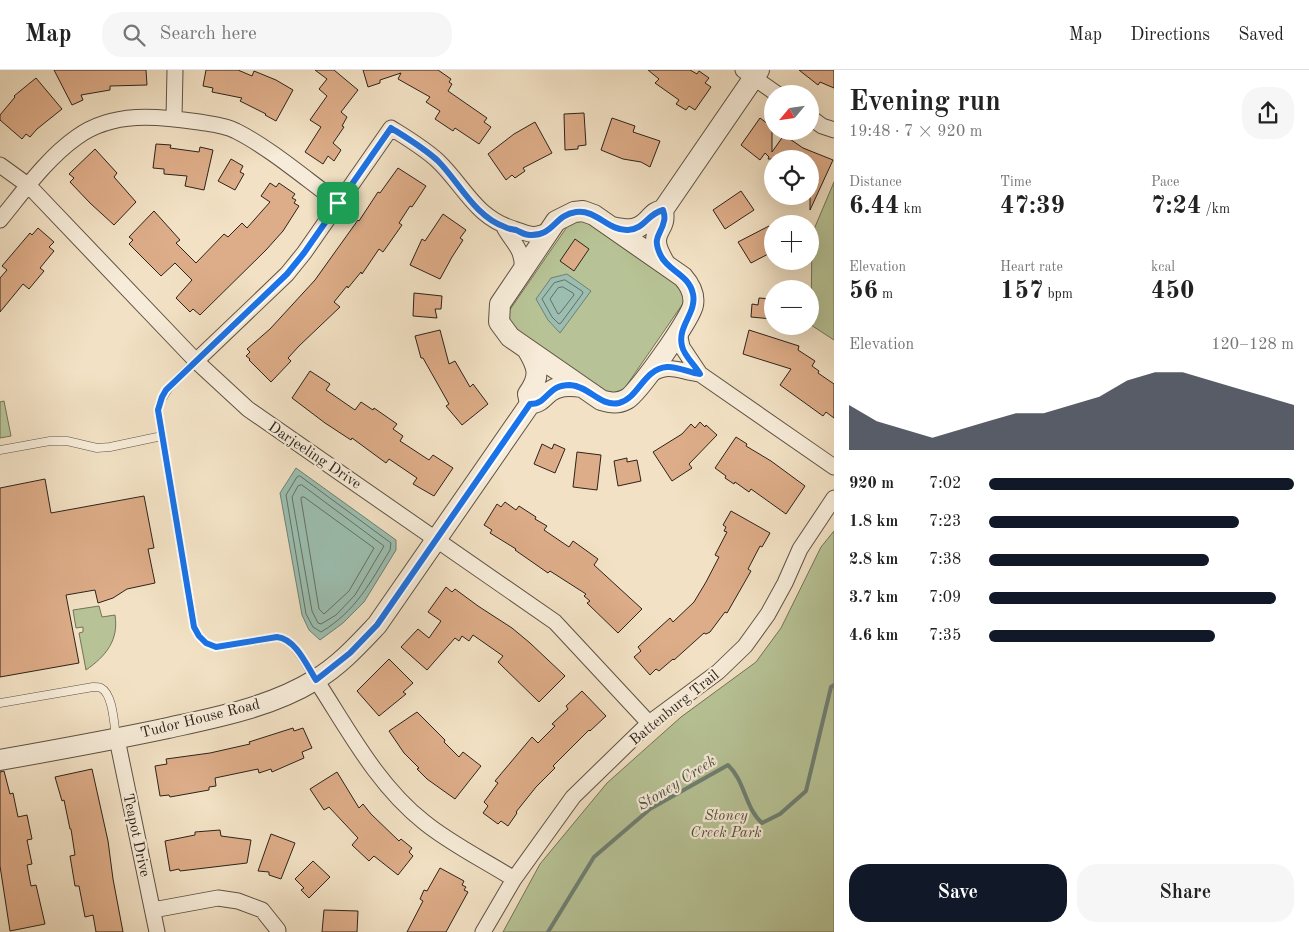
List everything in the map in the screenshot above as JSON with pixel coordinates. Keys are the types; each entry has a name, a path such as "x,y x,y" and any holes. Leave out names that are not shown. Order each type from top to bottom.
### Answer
{"street":[{"path":"174,118 175,70"},
{"path":"752,72 767,85"},
{"name":"Tudor House Road","path":"665,264 659,253 656,241 665,220 663,210 752,72"},
{"path":"0,220 60,151 79,136 109,121 138,116 174,118 218,125 234,130 253,141 338,203"},
{"path":"819,124 834,130"},
{"path":"196,361 287,274 304,253 391,128 427,151 440,162 486,216 504,227 531,235 550,230"},
{"name":"Darjeeling Drive","path":"0,165 29,186 196,361 248,409 555,622 650,723"},
{"name":"Tudor House Road","path":"612,227 627,230 637,228 647,221 654,212 663,210"},
{"name":"Tudor House Road","path":"583,211 594,215 612,227 683,277 690,285 693,296 690,314 683,325 632,396 619,403 601,400 510,337 499,322 500,304 556,221 564,215 583,211"},
{"path":"504,227 521,252 522,272"},
{"path":"683,325 680,337 682,347 700,374 834,467"},
{"name":"Tudor House Road","path":"526,348 534,360 537,371 536,383 528,394 530,404"},
{"path":"644,380 657,370 667,367 700,374"},
{"name":"Tudor House Road","path":"0,760 117,738 246,710 316,680 350,653 377,625 530,404 540,402 548,393 556,388 568,385 582,387"},
{"name":"Battenburg Trail","path":"483,932 514,878 574,797 650,723 718,672 745,646 776,598 800,549 834,498"},
{"path":"316,680 375,770 399,800 424,822 514,878"},
{"name":"Teapot Drive","path":"117,738 157,932"},
{"path":"153,910 218,898 238,901 262,910 278,930"}],"lane":[{"path":"196,361 166,390 158,410 194,627 206,643 216,647 273,638 282,638 289,641 316,680"},
{"path":"0,450 50,441 67,441 97,448 110,447 162,436"},
{"path":"0,703 93,687 101,688 108,694 111,702 117,738"}],"green space":[{"path":"834,182 834,340 819,330 819,280 811,280 812,270 819,270 819,217"},
{"path":"579,219 678,286 683,292 684,302 622,392 612,395 603,392 513,328 508,319 509,311 571,221"},
{"path":"4,401 11,436 0,438 0,402"},
{"name":"Stoney Creek Park","path":"834,531 834,932 503,932 540,864 607,783 681,717 756,662 781,628 821,547"},
{"path":"99,606 102,617 115,615 115,632 110,647 100,659 86,670 79,633 83,632 83,627 76,628 73,610"}],"water":[{"path":"567,274 591,291 560,333 548,320 536,299 551,278"},
{"path":"296,468 396,540 396,550 364,602 343,623 320,640 309,630 302,615 280,493"}],"building":[{"path":"54,70 146,70 147,85 110,86 110,90 81,95 83,100 72,105"},
{"path":"206,70 238,70 252,76 254,71 276,80 293,90 276,121 240,101 242,98 212,92 213,88 203,86"},
{"path":"315,70 334,70 358,90 341,112 347,117 342,126 344,127 333,143 341,150 334,161 328,156 323,164 305,152 321,127 310,120 327,96 319,89 327,79"},
{"path":"363,70 438,70 451,79 449,82 452,84 448,91 487,118 484,122 491,127 479,144 455,128 453,131 435,119 440,111 426,102 430,97 398,79 401,73 380,80 380,83 368,87"},
{"path":"648,70 690,70 697,74 699,71 709,78 705,83 711,87 695,110 689,106 686,110 676,104 679,100 655,83 659,79"},
{"path":"799,70 834,70 834,88 820,82 818,85"},
{"path":"36,78 62,109 30,137 26,134 22,139 0,120 0,115 14,96"},
{"path":"584,113 586,145 578,146 578,149 565,150 564,114"},
{"path":"612,118 635,126 633,132 660,141 650,167 641,162 623,159 601,150"},
{"path":"760,118 764,121 764,140 772,140 772,150 764,150 764,154 760,160 741,145"},
{"path":"535,122 552,153 523,168 525,171 515,178 512,175 506,180 488,154 514,134"},
{"path":"780,140 791,140 808,150 773,150"},
{"path":"156,144 171,145 170,148 199,152 200,147 213,150 204,190 185,186 187,176 164,174 164,169 153,168"},
{"path":"95,149 117,173 114,177 136,202 114,225 70,182 74,178 69,174"},
{"path":"819,154 833,160 819,190"},
{"path":"231,159 243,166 240,172 244,174 235,190 218,181"},
{"path":"398,168 426,186 412,207 410,206 399,223 402,225 383,252 379,249 362,274 361,272 334,302 340,307 299,346 288,358 291,361 271,382 246,356 250,352 247,349 270,329 315,280 378,192 380,193"},
{"path":"270,183 276,187 279,183 295,194 292,198 296,200 294,203 299,206 283,231 266,250 200,315 193,309 190,312 176,298 192,280 175,263 161,276 129,244 133,240 129,237 154,211 180,240 176,243 196,263 224,234 228,237 242,223 247,228 270,202 261,196"},
{"path":"741,191 754,210 725,229 713,210"},
{"path":"443,214 466,230 460,238 463,240 440,279 410,265 422,239 425,241"},
{"path":"38,228 54,242 49,247 54,251 40,268 44,271 29,289 23,284 0,312 0,278 7,270 2,266 30,233 32,235"},
{"path":"764,229 764,256 751,263 738,242"},
{"path":"575,239 589,249 574,271 560,261"},
{"path":"414,293 442,296 441,309 435,309 437,318 413,316"},
{"path":"759,298 764,298 764,318 751,317 752,304 758,305"},
{"path":"440,330 449,364 455,361 470,387 473,384 488,404 462,425 446,406 449,404 423,358 421,358 415,336"},
{"path":"749,330 799,346 798,350 815,361 812,366 819,371 818,373 834,384 834,418 826,412 823,416 780,385 791,369 743,354"},
{"path":"310,371 330,384 326,390 355,410 361,402 373,410 374,408 397,424 393,429 403,436 400,441 429,460 433,455 453,468 434,496 413,484 417,478 389,459 386,463 352,438 351,440 325,423 292,398"},
{"path":"700,422 717,435 689,464 692,468 672,481 653,452 682,434 691,424 695,428"},
{"path":"736,437 747,444 746,446 771,461 805,486 786,514 751,489 749,492 735,482 734,484 715,468"},
{"path":"542,444 552,449 554,444 565,449 555,473 534,464"},
{"path":"577,452 601,455 597,490 573,487"},
{"path":"627,458 627,462 637,460 641,481 618,486 614,461"},
{"path":"45,479 51,513 144,496 154,548 148,549 155,583 127,589 113,598 98,603 95,590 66,595 79,663 0,677 0,488"},
{"path":"505,502 516,510 519,506 536,517 535,519 547,526 544,530 569,547 573,541 598,559 594,565 642,609 618,633 587,603 590,601 584,596 586,594 550,571 548,573 516,549 490,533 492,530 484,525 497,504 501,507"},
{"path":"731,511 770,533 762,547 760,546 748,569 751,571 727,613 725,612 710,632 704,633 674,660 659,671 656,669 650,675 634,657 641,651 638,647 670,618 673,622 694,602 719,557 715,555 727,532 724,531 726,527 723,525"},
{"path":"446,587 452,592 455,589 512,628 565,676 539,702 498,662 503,656 473,635 469,641 462,636 459,641 455,638 427,670 401,647 418,629 429,638 441,621 428,612"},
{"path":"389,659 413,683 403,692 406,694 379,716 357,691"},
{"path":"582,691 606,716 553,766 555,768 536,787 516,812 508,826 501,821 498,824 483,813 488,806 484,802 498,783 495,781 532,737 538,743 555,726 552,724 568,709 566,706"},
{"path":"417,712 459,757 463,752 481,766 455,799 427,779 417,769 419,768 404,753 389,731"},
{"path":"293,728 294,731 303,728 312,748 302,752 304,758 272,772 271,769 259,773 258,769 215,778 216,786 209,787 209,790 170,797 169,795 160,796 155,766 167,764 166,759 210,753 250,744 249,742"},
{"path":"92,769 108,841 123,932 96,932 93,915 85,917 79,886 75,886 70,856 75,855 71,829 64,800 62,801 55,777"},
{"path":"4,771 10,794 13,793 18,817 27,815 32,839 27,840 32,864 27,865 31,886 36,885 45,924 10,931 0,866 0,772"},
{"path":"337,772 359,808 363,804 399,841 401,839 412,848 409,852 413,856 398,875 374,856 369,861 352,845 358,838 329,807 324,810 310,789"},
{"path":"220,830 221,836 251,840 247,863 170,871 165,841 195,835 195,832"},
{"path":"271,834 295,843 281,879 269,875 269,872 258,871"},
{"path":"313,861 330,877 309,898 301,890 304,888 295,879"},
{"path":"440,868 464,881 462,885 466,887 464,890 468,892 446,932 407,932 423,901 420,899 424,890 427,891"},
{"path":"324,910 358,911 357,932 322,932"}],"waterway":[{"name":"Stoney Creek","path":"548,932 594,857 650,809 728,765 734,771 752,810 762,823 780,814 806,791 831,687 834,685"}],"route":[{"path":"391,128 427,151 440,162 486,216 504,227 523,234 540,234 550,230 556,221 564,215 583,211 594,215 612,227 627,230 637,228 647,221 654,212 663,210 665,220 656,241 659,253 665,264 683,277 690,285 693,304 690,314 683,325 680,337 687,357 700,374 688,373 667,367 657,370 644,380 632,396 619,403 601,400 582,387 568,385 556,388 548,393 540,402 530,404 377,625 350,653 316,680 294,647 289,641 282,638 277,637 216,647 206,643 199,636 194,627 158,410 166,390 287,274 304,253 338,203 391,128"}]}
